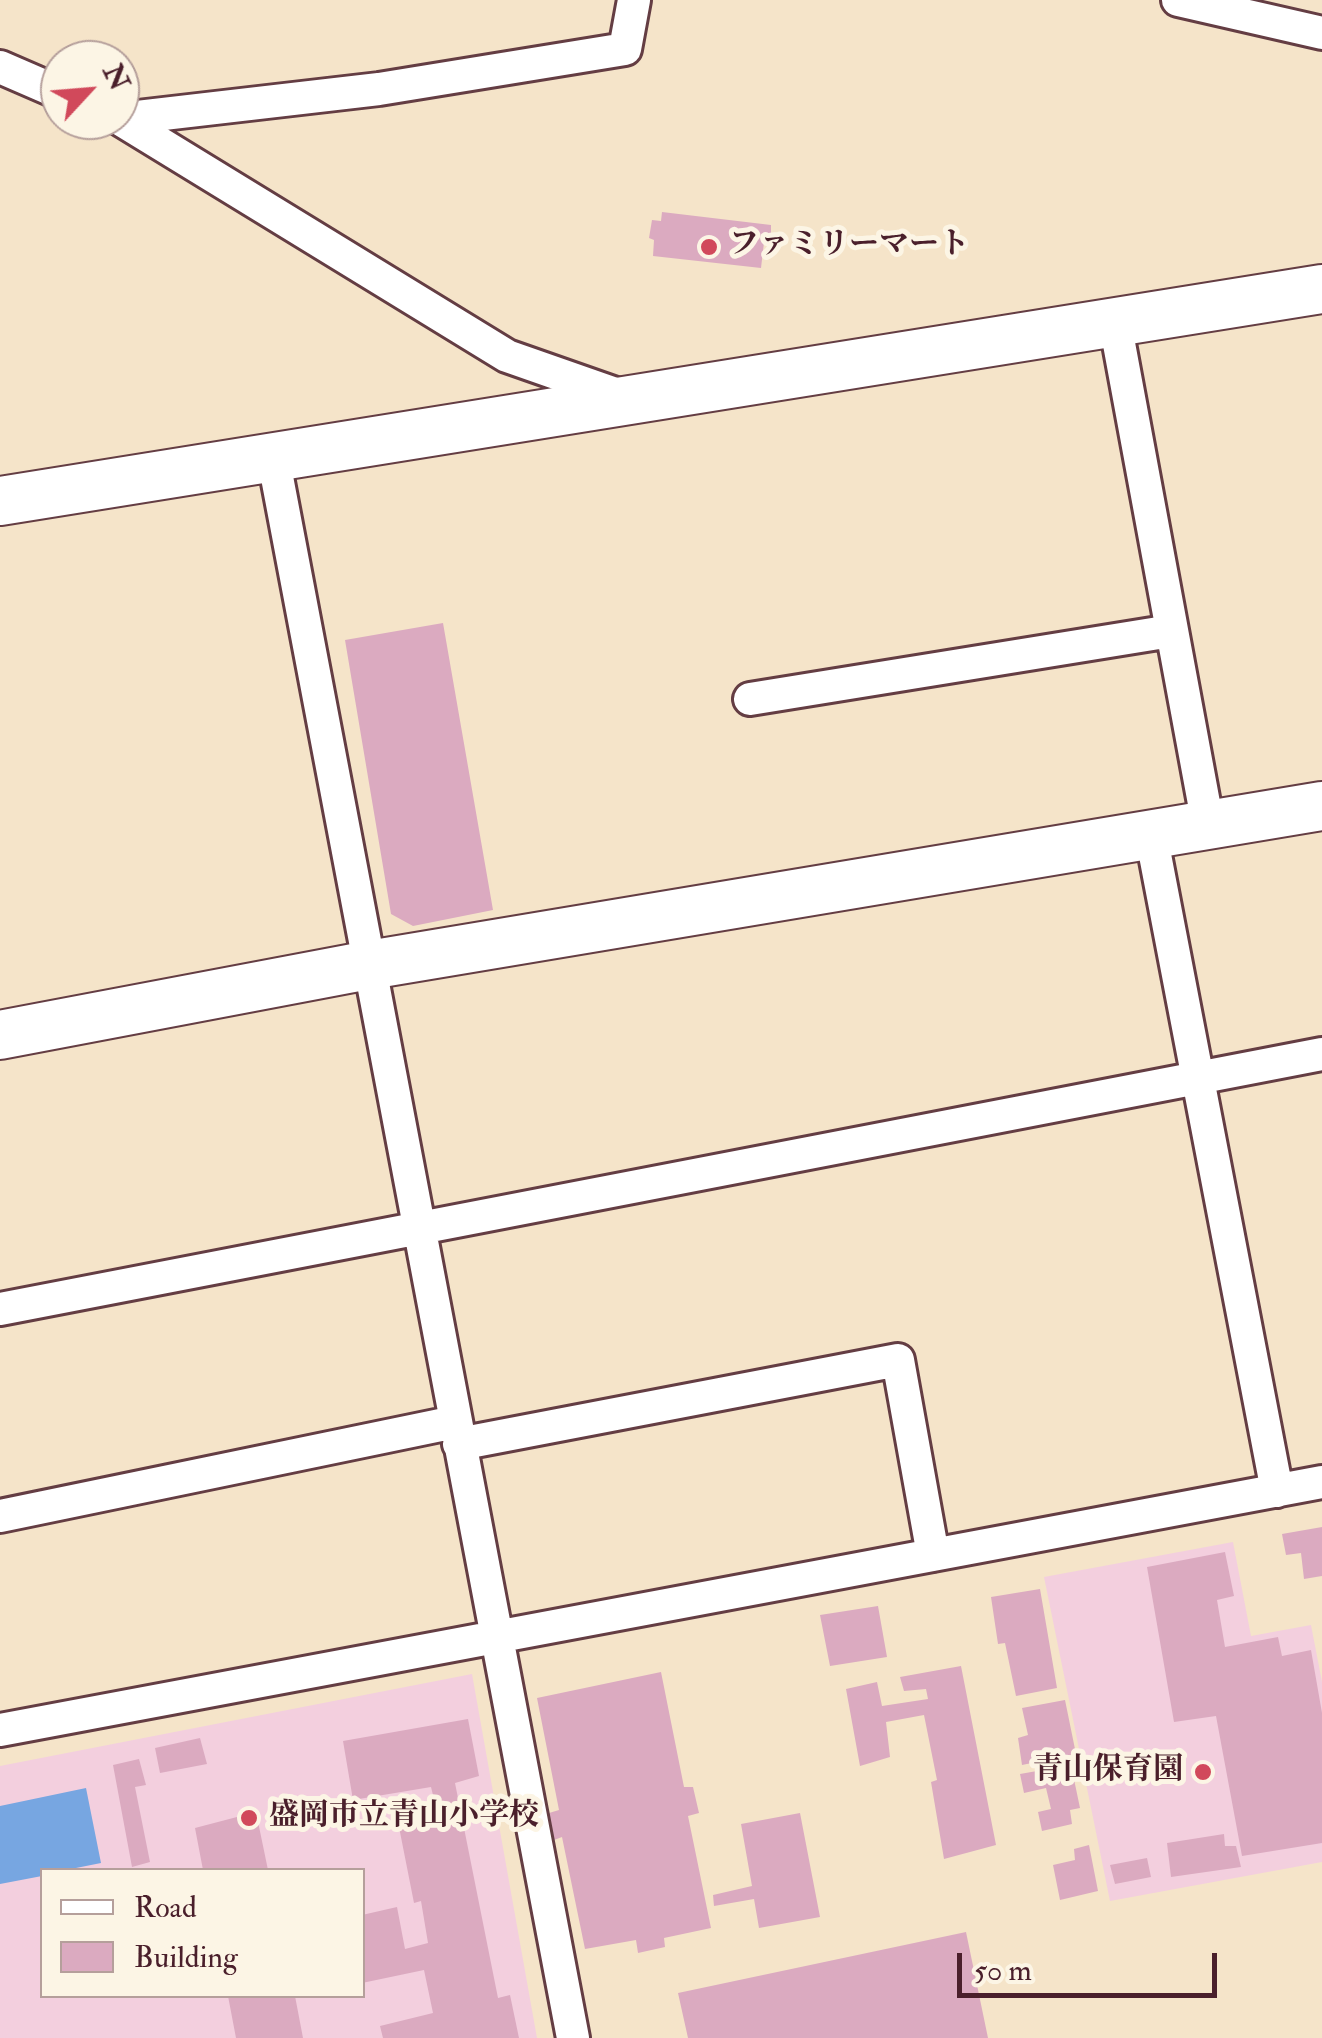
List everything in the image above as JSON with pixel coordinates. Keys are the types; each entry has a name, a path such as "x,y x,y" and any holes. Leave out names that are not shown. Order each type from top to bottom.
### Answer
{"street":[{"path":"140,117 378,89 626,48 634,0"},
{"path":"1178,0 1322,34"},
{"path":"0,67 40,84"},
{"path":"140,131 507,356 629,399"},
{"path":"0,501 1322,289"},
{"path":"1115,322 1208,825"},
{"path":"273,456 573,2038"},
{"path":"750,699 1172,630"},
{"path":"0,1036 369,964 1322,806"},
{"path":"1151,834 1277,1491"},
{"path":"0,1309 1322,1054"},
{"path":"0,1516 457,1433 898,1360 933,1555"},
{"path":"0,1730 1322,1482"}],"shaded area":[{"name":"青山保育園","path":"1233,1542 1251,1636 1311,1625 1322,1682 1322,1862 1110,1901 1044,1577"},
{"name":"盛岡市立青山小学校","path":"472,1674 537,2038 0,2038 0,1766"}],"water":[{"path":"86,1788 101,1863 40,1868 40,1876 0,1884 0,1806"}],"building":[{"path":"662,212 771,225 771,235 765,234 761,268 653,256 654,240 649,238 652,220 661,221"},
{"path":"443,623 493,910 413,926 391,914 345,640"},
{"path":"1322,1527 1322,1576 1304,1579 1301,1553 1286,1555 1282,1534"},
{"path":"1225,1552 1234,1596 1217,1600 1225,1647 1278,1637 1282,1656 1311,1650 1322,1713 1322,1843 1242,1856 1216,1716 1174,1722 1147,1567"},
{"path":"1040,1589 1057,1688 1016,1696 1005,1643 998,1644 991,1597"},
{"path":"878,1606 887,1657 830,1666 820,1615"},
{"path":"961,1666 996,1845 944,1859 931,1782 937,1780 924,1715 886,1722 890,1757 860,1766 846,1689 877,1682 882,1706 928,1699 926,1689 904,1691 900,1677"},
{"path":"661,1672 684,1787 693,1787 699,1813 688,1816 711,1928 664,1938 665,1947 638,1953 636,1940 585,1949 562,1837 554,1840 549,1813 559,1810 537,1698"},
{"path":"1065,1700 1076,1754 1022,1765 1018,1738 1028,1735 1022,1708"},
{"path":"468,1719 479,1776 455,1783 498,1998 510,1995 519,2038 383,2038 380,2026 433,2013 424,1970 365,1982 365,1914 397,1907 405,1949 428,1943 421,1901 414,1903 399,1827 428,1819 426,1810 436,1807 431,1787 353,1800 343,1741"},
{"path":"200,1738 207,1764 160,1773 155,1748"},
{"path":"139,1759 146,1785 135,1787 150,1862 132,1867 113,1765"},
{"path":"1071,1765 1080,1808 1070,1810 1072,1824 1042,1831 1038,1812 1051,1809 1046,1788 1024,1793 1020,1774"},
{"path":"256,1812 268,1868 203,1868 195,1828"},
{"path":"800,1813 820,1917 759,1928 754,1899 714,1906 713,1895 752,1886 741,1824"},
{"path":"1224,1834 1225,1846 1236,1846 1241,1867 1171,1877 1167,1843"},
{"path":"1089,1845 1098,1891 1060,1900 1053,1865 1075,1860 1074,1849"},
{"path":"1147,1858 1151,1877 1115,1884 1110,1865"},
{"path":"966,1932 988,2038 688,2038 678,1993"},
{"path":"228,1998 295,1998 303,2038 236,2038"}],"place":[{"name":"ファミリーマート","path":"709,247"},
{"name":"青山保育園","path":"1203,1772"},
{"name":"盛岡市立青山小学校","path":"249,1818"}]}
